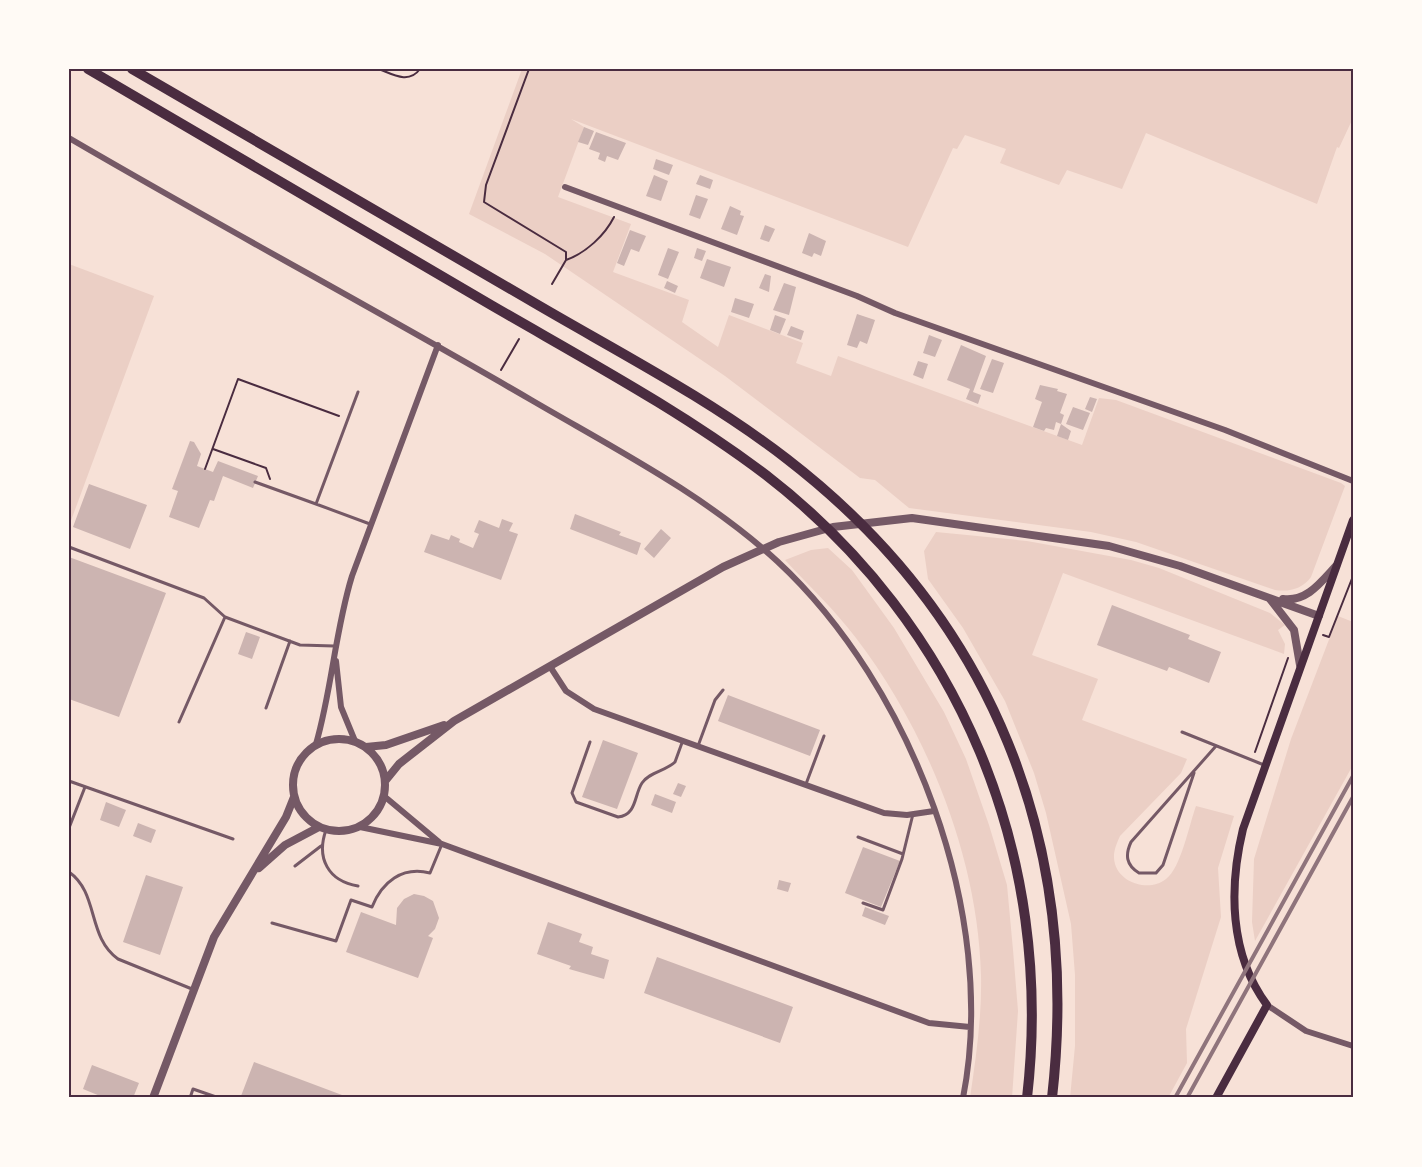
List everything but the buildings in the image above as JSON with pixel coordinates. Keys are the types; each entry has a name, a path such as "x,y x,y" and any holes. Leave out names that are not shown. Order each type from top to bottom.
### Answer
{"highway":[{"path":"88,69 674,412 769,478 809,512 862,564 900,610 947,681 974,734 998,798 1017,868 1029,947 1033,1023 1027,1098"},
{"path":"132,69 688,392 793,464 835,498 885,548 940,618 983,686 998,716 1024,784 1045,860 1056,942 1058,1014 1052,1098"}],"main road":[{"path":"1216,1098 1267,1005 1255,986 1245,962 1236,924 1233,890 1235,861 1243,829 1265,765 1353,520"}],"street":[{"path":"69,138 438,345 697,499 776,561 827,616 867,668 915,755 956,881 968,959 970,1028 963,1098"},
{"path":"566,187 857,296 895,313 939,326 1225,430 1353,481"},
{"path":"316,744 344,602 438,345"},
{"path":"366,747 386,745 454,721 750,553 805,534 867,522 912,519 1109,546 1158,559 1319,616"},
{"path":"1269,598 1292,600 1306,595 1337,565"},
{"path":"1269,598 1294,630 1301,667"},
{"path":"335,654 341,707 355,741"},
{"path":"551,668 566,691 580,702 884,813 913,814 934,811"},
{"path":"386,780 399,764 454,721"},
{"path":"153,1098 214,937 286,817 294,797 293,779 299,761 316,744 328,740 355,741 366,747 379,762 386,780 384,796 375,814 350,831 322,828 308,819 294,797"},
{"path":"384,796 442,844"},
{"path":"360,826 442,844 929,1023 970,1028"},
{"path":"251,876 285,845 322,828"},
{"path":"1267,1005 1306,1030 1353,1046"}],"lane":[{"path":"316,504 358,392"},
{"path":"255,482 371,524"},
{"path":"69,547 204,598 225,617 300,645 336,646"},
{"path":"178,722 225,617"},
{"path":"266,708 290,641"},
{"path":"698,746 715,700 723,690"},
{"path":"1182,732 1265,765"},
{"path":"806,785 824,736"},
{"path":"590,742 572,793 573,798 618,817 624,816 633,808 643,781 675,762 683,740"},
{"path":"1194,773 1163,865 1156,873 1139,873 1129,864 1127,857 1131,842 1216,746"},
{"path":"69,781 233,839"},
{"path":"69,828 85,787"},
{"path":"863,903 883,910 903,854 913,814"},
{"path":"322,828 321,846 329,873 344,883 358,886"},
{"path":"858,837 903,854"},
{"path":"272,923 336,941 351,900 372,907 381,889 398,875 415,871 430,873 442,844"},
{"path":"295,866 321,846"},
{"path":"69,872 80,880 86,892 95,926 109,953 118,959 194,990"},
{"path":"190,1098 193,1089 219,1098"}],"path":[{"path":"379,69 405,78 412,77 420,69"},
{"path":"529,69 486,185 484,202 563,249 566,260"},
{"path":"552,284 566,260 578,256 594,242 610,225 618,208"},
{"path":"500,372 519,339"},
{"path":"205,469 238,379 348,419"},
{"path":"213,448 266,468 270,475 270,488"},
{"path":"1313,632 1329,637 1353,576"},
{"path":"1252,760 1290,650"}],"shaded area":[{"path":"522,69 1353,69 1353,118 1339,148 1337,147 1317,204 1146,133 1122,189 1067,170 1059,185 1000,163 1006,149 965,135 957,149 953,148 908,247 571,119 584,127 558,197 631,224 613,272 689,300 682,322 718,347 729,315 803,343 796,363 831,376 838,356 1082,445 1099,398 1116,400 1341,483 1345,486 1311,577 1295,589 1275,590 1136,542 1091,532 909,508 875,480 860,478 725,376 545,254 469,214"},
{"path":"69,264 154,296 69,526"},
{"path":"936,532 1027,541 1131,560 1159,568 1270,613 1285,625 1278,630 1285,644 1284,654 1063,573 1032,655 1098,679 1082,720 1187,759 1181,773 1120,836 1114,860 1123,877 1144,885 1152,885 1166,879 1176,866 1196,806 1234,816 1218,868 1221,917 1186,1029 1187,1063 1168,1098 1070,1098 1075,1046 1075,975 1071,924 1046,813 1034,773 1005,701 963,628 928,579 924,551"},
{"path":"828,548 852,570 894,628 944,712 966,759 989,825 1007,885 1013,950 1018,1011 1012,1098 970,1098 981,1006 978,930 959,841 926,754 882,674 856,638 785,560 811,550"},
{"path":"1338,616 1353,622 1353,765 1255,941 1252,922 1254,859 1291,739"}],"railway":[{"path":"1175,1098 1353,776"},
{"path":"1187,1098 1353,797"}]}
